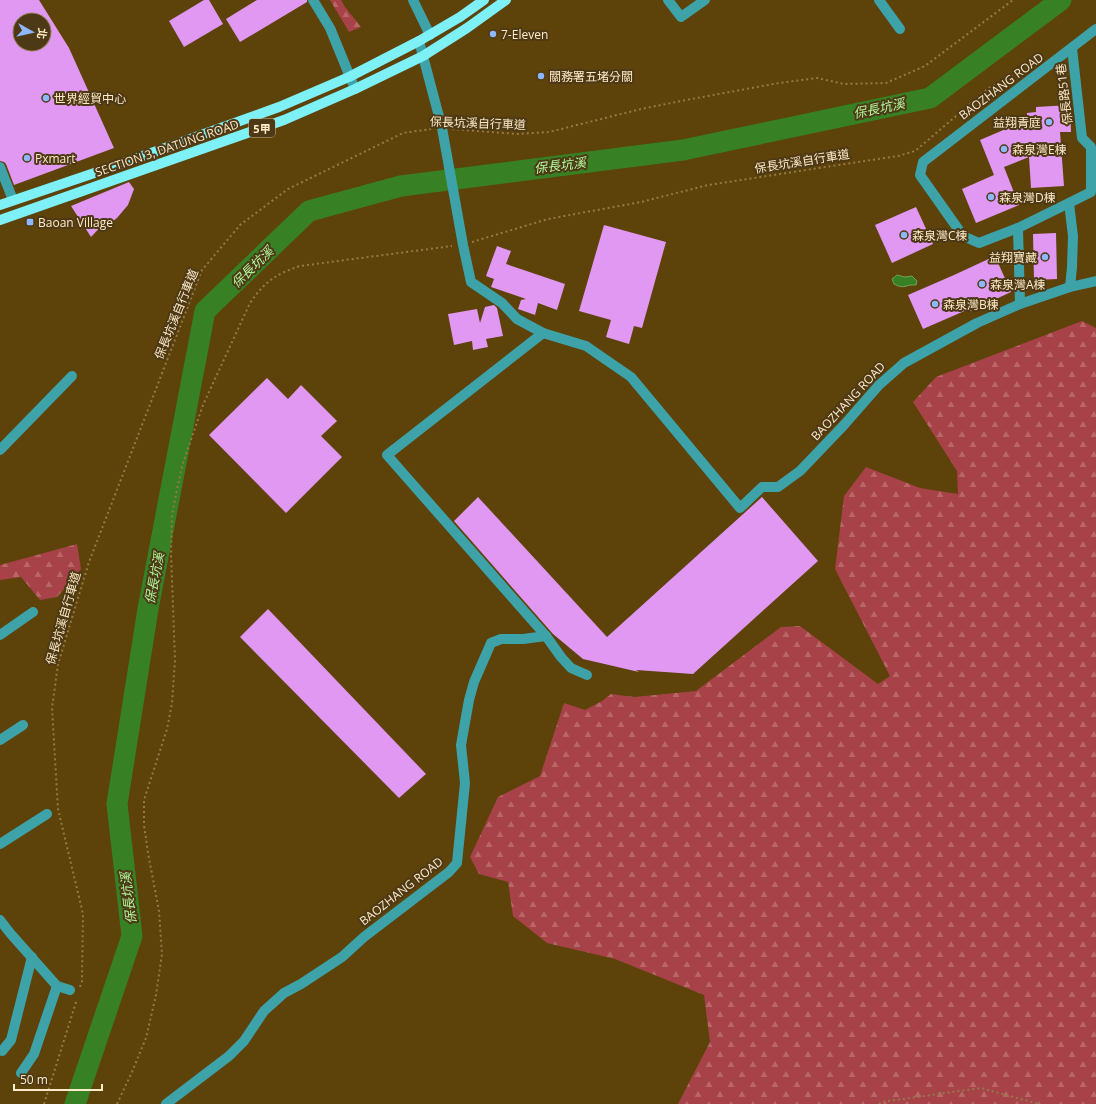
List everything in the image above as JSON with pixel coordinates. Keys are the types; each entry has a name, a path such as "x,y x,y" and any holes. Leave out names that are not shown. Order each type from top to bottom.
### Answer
{"main road":[{"name":"SECTION 3, DATUNG ROAD","path":"0,205 279,107 349,77 419,41 460,17 484,0"},
{"name":"SECTION 3, DATUNG ROAD","path":"0,220 284,120 355,89 423,56 467,28 506,0"}],"street":[{"path":"313,0 330,28 355,89"},
{"path":"413,0 430,35"},
{"path":"668,0 682,17 705,0"},
{"path":"879,0 900,29"},
{"name":"BAOZHANG ROAD","path":"923,162 1096,29"},
{"path":"419,41 442,128 462,245 471,282 502,303 516,319 544,333 387,455 546,636 561,657 571,668 587,675"},
{"name":"保長路51巷","path":"923,162 920,175 963,236 979,243 1018,228 1093,191 1091,147 1082,138 1072,48"},
{"path":"0,167 13,200"},
{"path":"1069,203 1073,236 1070,287"},
{"path":"1018,228 1020,304"},
{"name":"BAOZHANG ROAD","path":"544,333 586,346 631,377 740,508 762,487 778,487 800,471 844,425 878,385 904,363 976,323 1020,304 1070,287 1096,281"},
{"path":"0,450 72,376"},
{"path":"0,635 33,612"},
{"name":"BAOZHANG ROAD","path":"166,1104 229,1056 244,1041 264,1011 284,993 302,984 342,957 364,937 449,872 457,863 465,783 461,744 474,682 491,643 501,640 523,640 546,636"},
{"path":"0,740 23,725"},
{"path":"0,844 46,814"},
{"path":"0,920 57,986 76,990"},
{"path":"2,1051 11,1040 32,957"},
{"path":"20,1073 34,1054 57,986"}],"path":[{"name":"保長坑溪自行車道","path":"44,1104 76,990 82,981 83,914 58,809 52,708 58,664 88,562 202,270 240,225 288,189 403,132 442,128 517,134 550,132 679,101 779,83 817,78 844,84 886,83 925,66 1012,0"},
{"name":"保長坑溪自行車道","path":"117,1104 146,1038 156,995 162,954 159,911 144,825 144,800 167,728 172,703 175,660 171,554 172,515 183,463 203,405 250,303 259,290 270,280 284,271 300,266 462,245 548,219 641,202 708,185 898,156 914,151 989,88 1024,71"},
{"path":"879,1104 881,1102 981,1088 1040,1104"}],"green space":[{"path":"330,0 341,0 361,27 349,32"},
{"path":"1082,321 1096,328 1096,1104 678,1104 710,1042 704,995 615,959 547,943 513,916 508,882 479,874 470,857 498,797 540,776 564,703 585,710 602,701 611,694 634,697 696,691 781,627 800,626 878,684 890,676 835,569 844,496 866,467 920,488 958,494 957,471 913,402 936,377"},
{"path":"77,544 81,569 57,597 40,600 21,577 0,580 0,565"}],"shaded area":[{"path":"897,275 905,277 912,276 917,281 916,285 903,287 897,286 894,284 892,279"}],"building":[{"name":"世界經貿中心","path":"0,0 39,0 46,12 12,12 12,52 52,52 52,21 69,48 114,148 14,185 4,162 0,161"},
{"path":"204,0 209,0 223,24 184,47 169,21"},
{"path":"257,0 307,0 307,2 240,42 226,19"},
{"path":"1070,105 1071,132 1060,132 1064,186 1031,188 1029,157 1004,167 1019,205 976,223 962,189 994,175 980,140 1027,120 1027,113 1036,112 1036,107"},
{"path":"129,182 134,189 128,205 117,218 108,225 106,221 91,237 71,206"},
{"name":"森泉灣C棟","path":"916,207 933,244 892,263 875,225"},
{"path":"604,225 666,242 642,328 634,326 629,344 606,337 611,320 579,311"},
{"name":"益翔寶藏","path":"1056,233 1057,279 1034,280 1033,234"},
{"path":"497,246 511,251 506,264 565,284 557,310 538,303 535,315 518,309 521,300 526,299 491,287 494,279 486,276"},
{"path":"995,256 1011,292 970,311 969,309 923,329 908,295"},
{"path":"494,305 497,308 503,336 486,339 488,347 473,350 472,341 454,345 448,314 477,309 480,323 485,307"},
{"path":"267,378 288,399 301,385 337,421 321,436 342,457 286,513 209,435"},
{"path":"478,497 607,637 762,497 818,561 693,674 636,670 639,672 583,659 553,634 454,521"},
{"path":"268,609 426,774 399,798 240,637"}],"waterway":[{"name":"保長坑溪","path":"75,1104 132,936 117,804 148,609 205,311 309,211 401,186 683,150 930,98 1061,0"}],"place":[{"name":"7-Eleven","path":"493,34"},
{"name":"關務署五堵分關","path":"541,76"},
{"name":"世界經貿中心","path":"46,98"},
{"name":"益翔青庭","path":"1049,122"},
{"name":"森泉灣E棟","path":"1004,149"},
{"name":"Pxmart","path":"27,158"},
{"name":"森泉灣D棟","path":"991,197"},
{"name":"Baoan Village","path":"30,222"},
{"name":"森泉灣C棟","path":"904,235"},
{"name":"益翔寶藏","path":"1045,257"},
{"name":"森泉灣A棟","path":"982,284"},
{"name":"森泉灣B棟","path":"935,304"}]}
